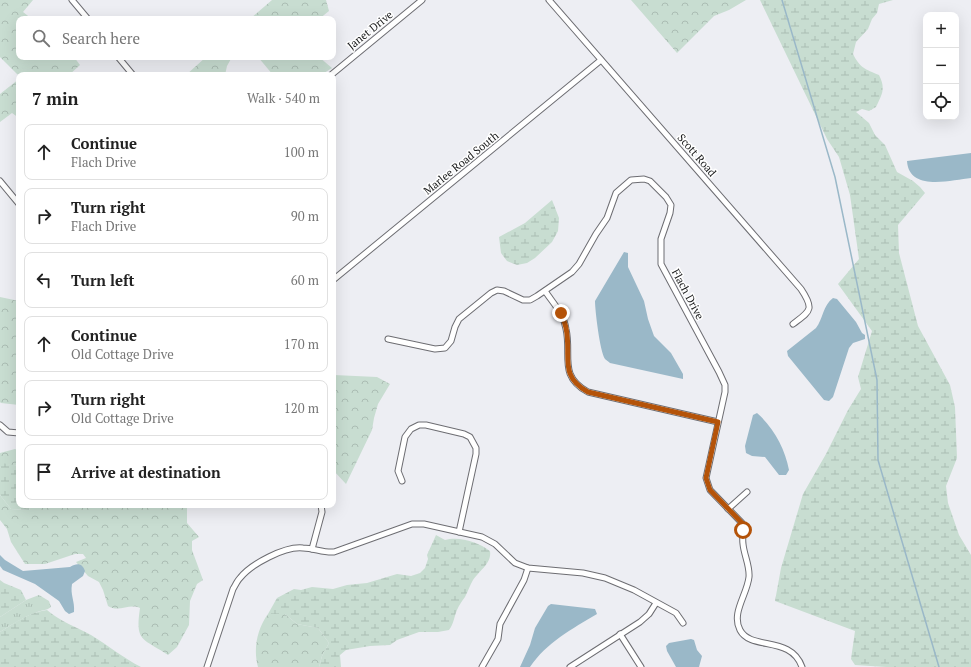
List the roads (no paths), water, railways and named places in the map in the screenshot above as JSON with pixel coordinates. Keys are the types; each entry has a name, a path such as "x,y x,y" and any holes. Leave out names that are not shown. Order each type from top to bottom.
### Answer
{"street":[{"path":"72,0 85,16"},
{"name":"Janet Drive","path":"335,72 422,0"},
{"name":"Scott Road","path":"549,0 801,289 808,301 809,309 807,314 793,324"},
{"path":"120,60 130,72"},
{"name":"Marlee Road South","path":"336,278 601,60"},
{"name":"Flach Drive","path":"388,338 435,349 445,348 451,341 459,319 491,293 497,290 504,291 523,300 530,300 572,272 579,264 607,218 616,193 631,180 644,179 650,181 666,197 671,205 670,213 661,239 661,264 725,385 725,392 706,478 710,490 742,523 743,545 749,571 749,579 737,614 738,627 741,633 747,638 783,648 794,653 802,667"},
{"path":"0,181 16,200"},
{"path":"545,291 561,313 566,329 570,374 574,383 579,388 588,392 718,422"},
{"path":"0,425 8,432 16,433"},
{"path":"402,481 398,471 405,437 411,430 419,425 426,425 464,434 470,437 476,448 476,454 459,532"},
{"path":"728,509 747,492"},
{"path":"312,549 322,508"},
{"path":"207,667 230,597 239,579 248,570 282,551 303,547 325,553 334,552 412,524 424,524 482,537 495,544 515,563 528,568 583,573 605,578 634,590 676,613 683,623"},
{"path":"482,667 498,638 500,624 524,580 528,568"},
{"path":"570,667 640,622 649,614 656,603"},
{"path":"620,634 641,667"}],"water":[{"path":"971,153 971,178 953,181 923,181 915,177 910,171 907,161"},
{"path":"624,252 628,253 628,267 644,301 654,336 671,353 683,374 683,379 610,363 603,355 595,301"},
{"path":"833,298 837,299 856,322 862,333 865,335 865,339 853,343 849,348 833,397 829,401 824,400 788,356 787,351 816,328 827,304"},
{"path":"757,413 769,425 782,447 789,470 786,475 779,475 765,457 752,456 746,453 745,446 753,415"},
{"path":"0,555 5,560 23,571 70,567 77,564 81,565 85,571 83,576 72,584 74,612 69,614 65,611 59,601 35,584 3,570 0,566"},
{"path":"551,604 595,609 597,614 552,643 530,667 520,667 530,645 535,628 548,606"},
{"path":"691,639 694,640 697,650 702,656 699,667 676,667 667,651 666,646 669,643"}],"waterway":[{"path":"782,0 835,177 877,380 878,460 939,667"}]}
